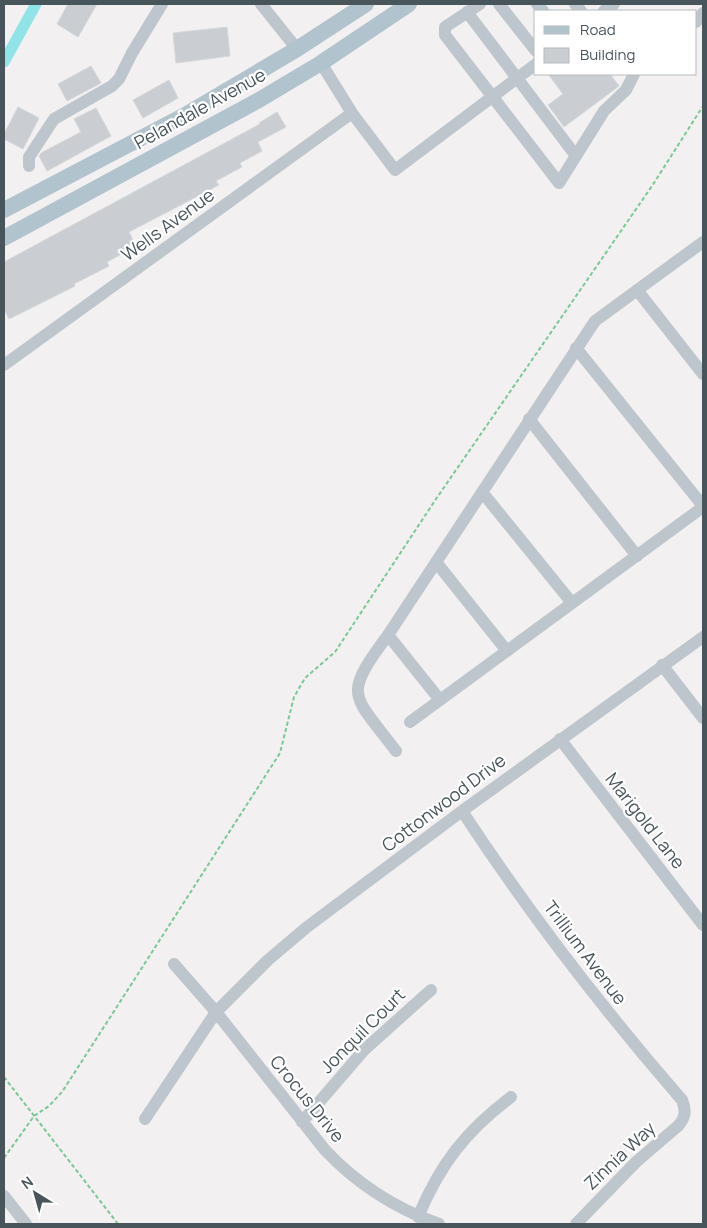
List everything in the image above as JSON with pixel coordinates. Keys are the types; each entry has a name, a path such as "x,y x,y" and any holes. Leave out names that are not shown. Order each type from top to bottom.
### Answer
{"main road":[{"name":"Pelandale Avenue","path":"4,210 187,114 297,49 366,4"},
{"name":"Pelandale Avenue","path":"4,238 186,142 321,63 409,4"}],"street":[{"path":"29,166 29,157 54,119 112,86 120,78 132,53 162,4"},
{"path":"261,4 297,49"},
{"path":"480,4 445,27 445,35 558,183 604,111 626,90 634,75"},
{"path":"499,4 534,48"},
{"path":"467,12 576,156"},
{"path":"321,63 352,113 395,170 534,66"},
{"name":"Wells Avenue","path":"4,365 352,113"},
{"path":"396,750 358,702 357,690 366,666 595,321 703,242"},
{"path":"637,290 703,374"},
{"path":"410,722 703,507 576,348"},
{"path":"529,420 637,556"},
{"path":"482,492 572,603"},
{"path":"436,562 507,651"},
{"path":"388,635 440,700"},
{"name":"Cottonwood Drive","path":"145,1119 216,1012 268,960 307,927 462,811 703,637"},
{"path":"662,666 703,718"},
{"name":"Marigold Lane","path":"560,739 703,925"},
{"name":"Trillium Avenue","path":"462,811 544,930 632,1042 682,1100 685,1112"},
{"name":"Crocus Drive","path":"174,964 216,1012 325,1150 359,1183 396,1206 418,1217 439,1224"},
{"name":"Jonquil Court","path":"302,1122 364,1050 431,990"},
{"path":"418,1217 429,1190 457,1147 488,1114 511,1097"},
{"name":"Zinnia Way","path":"576,1224 636,1162 678,1126 684,1119 685,1112"},
{"path":"4,1196 26,1224"}],"path":[{"path":"4,1158 34,1116 49,1106 62,1092 280,753 294,696 305,678 335,652 436,499 652,186 703,106"},
{"path":"4,1076 118,1224"}],"building":[{"path":"68,4 97,4 78,37 57,24"},
{"path":"227,27 230,56 176,63 173,33"},
{"path":"91,66 101,83 67,101 58,84"},
{"path":"549,75 611,75 619,86 564,127 548,105 563,94"},
{"path":"169,80 178,98 143,118 133,100"},
{"path":"18,107 39,118 23,149 4,139 4,134"},
{"path":"96,108 111,136 47,171 39,156 41,153 81,132 74,119"},
{"path":"277,112 286,127 258,142 262,151 240,163 242,167 216,181 219,185 129,232 136,246 107,262 109,266 74,284 75,286 9,319 4,309 4,262 260,124"}],"waterway":[{"path":"4,62 36,4"}]}
